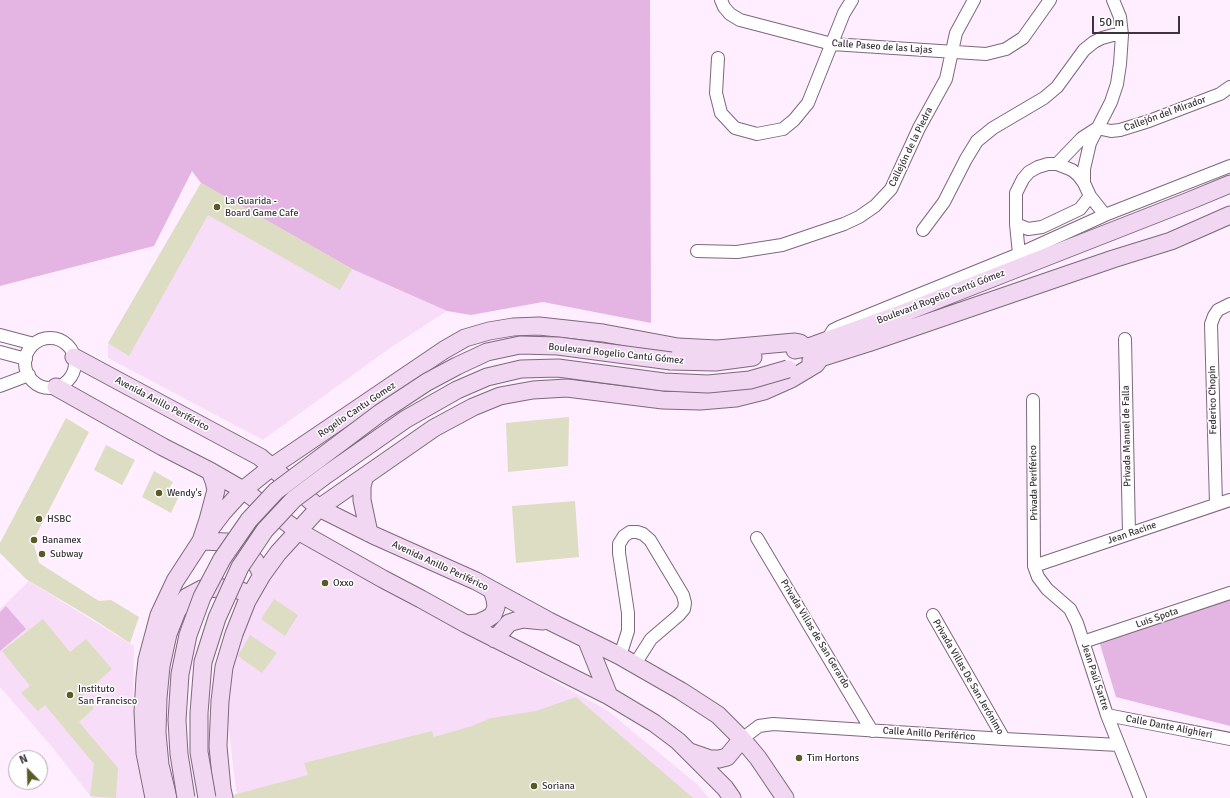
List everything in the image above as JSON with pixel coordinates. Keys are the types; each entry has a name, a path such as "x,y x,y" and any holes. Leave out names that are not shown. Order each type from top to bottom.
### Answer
{"street":[{"path":"718,58 716,94 721,113 735,128 757,134 783,129 794,120 808,103 844,13 852,0"},
{"name":"Callejón de la Piedra","path":"697,251 737,252 782,245 844,224 859,217 875,206 891,189 919,128 946,79 956,33 974,0"},
{"name":"Calle Paseo de las Lajas","path":"724,2 730,14 740,20 832,44 986,54 1006,49 1023,38 1050,0"},
{"path":"1084,183 1084,169 1090,143 1111,102 1117,84 1122,35 1120,17 1113,0"},
{"path":"924,230 944,202 977,141 993,128 1044,98 1057,87 1084,50 1094,42 1113,35 1122,35"},
{"name":"Callejón del Mirador","path":"1097,128 1111,131 1120,130 1149,121 1220,94 1230,87"},
{"path":"1057,164 1082,138 1097,128"},
{"path":"1019,254 1016,224 1016,193 1023,178 1038,167 1048,164 1057,164 1072,170 1084,183 1090,196 1105,215"},
{"path":"828,340 830,335 839,327 1019,254 1105,215 1230,166"},
{"name":"Boulevard Rogelio Cantú Gómez","path":"186,798 179,754 177,720 180,674 188,635 202,596 222,559 248,520 276,491 392,405 427,382 487,352 520,345 558,346 671,361 715,362 806,348 906,312 1189,202 1230,184"},
{"path":"1016,224 1028,229 1042,227 1080,209 1090,196"},
{"name":"Boulevard Rogelio Cantú Gómez","path":"207,798 199,752 199,713 203,662 217,618 240,567 265,530 294,499 406,419 457,390 487,377 521,369 558,368 664,382 708,384 750,380 868,343 1105,262 1172,241 1230,215"},
{"name":"Federico Chopin","path":"1216,504 1211,324 1218,310 1230,304"},
{"name":"Rogelio Cantu Gomez","path":"154,798 145,753 143,711 147,660 159,615 176,581 201,541 223,512 243,490 273,466 444,350 465,338 489,331 513,327 539,326 603,333 678,347 718,349 795,342 800,343 806,348"},
{"path":"0,335 34,344"},
{"path":"46,339 58,340 68,346 74,357 75,364 71,376 62,385 56,387 43,387 32,380 26,370 26,359 29,351 34,344 46,339"},
{"name":"Privada Manuel de Falla","path":"1125,339 1129,534"},
{"path":"0,352 26,359"},
{"name":"Avenida Anillo Periférico","path":"74,357 260,457 273,466 319,508 369,533 476,581 549,622 620,656 681,690 718,715 742,739 758,758 785,798"},
{"path":"224,798 218,746 220,701 223,674 234,634 250,595 262,575 278,553 319,508 434,428 473,407 500,396 533,390 568,388 662,400 700,401 736,398 764,390 791,378 816,364 821,357"},
{"path":"0,386 29,375"},
{"path":"56,387 163,447 210,470 243,490 298,531 382,579 495,639 609,696 654,723 678,741 725,788 732,798"},
{"name":"Privada Periférico","path":"1033,400 1034,566"},
{"path":"324,431 324,443 329,456 337,466 365,476"},
{"path":"210,470 216,490 201,541 227,542 237,545 255,561 262,575"},
{"path":"365,476 362,486 362,500 369,533"},
{"name":"Jean Racine","path":"1034,566 1230,500"},
{"path":"620,656 628,631 628,613 619,553 620,544 624,536 630,532 637,532 643,534 650,540 683,595 685,603 684,609 679,615 651,639 635,664"},
{"name":"Privada Villas de San Gerardo","path":"757,538 872,731"},
{"name":"Jean Paúl Sartre","path":"1034,566 1038,577 1047,589 1070,609 1077,623 1107,715 1140,798"},
{"path":"168,798 160,765 157,733 158,698 161,666 168,634 177,611 186,597 202,589 235,589 250,595"},
{"path":"466,624 487,620 493,615 496,607 492,590"},
{"name":"Luis Spota","path":"1083,642 1230,593"},
{"name":"Privada Villas De San Jerónimo","path":"933,615 1004,739"},
{"path":"495,639 509,623 515,620 523,619 549,622"},
{"path":"587,641 609,696"},
{"name":"Calle Dante Alighieri","path":"1107,715 1230,739"},
{"name":"Calle Anillo Periférico","path":"742,739 759,726 773,724 1004,739 1119,744"},
{"path":"689,752 710,759 727,757 742,739"}],"shaded area":[{"path":"0,0 650,0 651,323 543,302 471,315 447,311 352,269 201,183 192,171 154,246 0,286"},
{"path":"201,183 352,269 447,311 390,348 263,440 108,358 108,343"},
{"path":"299,543 607,710 697,784 709,798 238,798 227,715 232,666 246,622 268,580"},
{"name":"Instituto San Francisco","path":"29,581 134,646 133,703 141,785 145,798 92,798 52,747 0,687 0,609"},
{"path":"1230,596 1230,726 1116,697 1099,641"},
{"path":"6,606 26,629 0,651 0,612"}],"building":[{"path":"201,183 352,269 340,290 208,215 129,356 108,343"},
{"path":"569,417 568,466 508,472 506,423"},
{"path":"66,418 89,432 33,541 39,563 99,601 111,600 139,617 130,643 26,579 0,553 0,543"},
{"path":"106,445 135,460 122,485 94,470"},
{"name":"Wendy's","path":"154,471 173,482 168,490 179,496 171,513 142,497"},
{"path":"575,501 579,557 516,563 512,506"},
{"path":"274,599 298,615 285,636 261,619"},
{"path":"43,619 70,652 86,639 112,669 83,695 94,708 79,722 118,768 116,798 90,796 94,764 45,705 38,711 21,693 30,686 2,651"},
{"path":"250,635 277,653 262,673 238,656"},
{"path":"576,697 693,798 234,798 233,795 308,775 304,763 432,731 434,737 472,726 491,718 536,711"}],"place":[{"name":"La Guarida - Board Game Cafe","path":"217,207"},
{"name":"Wendy's","path":"159,493"},
{"name":"HSBC","path":"39,519"},
{"name":"Banamex","path":"34,540"},
{"name":"Subway","path":"42,554"},
{"name":"Oxxo","path":"325,583"},
{"name":"Instituto San Francisco","path":"70,695"},
{"name":"Tim Hortons","path":"799,758"},
{"name":"Soriana","path":"534,786"}]}
